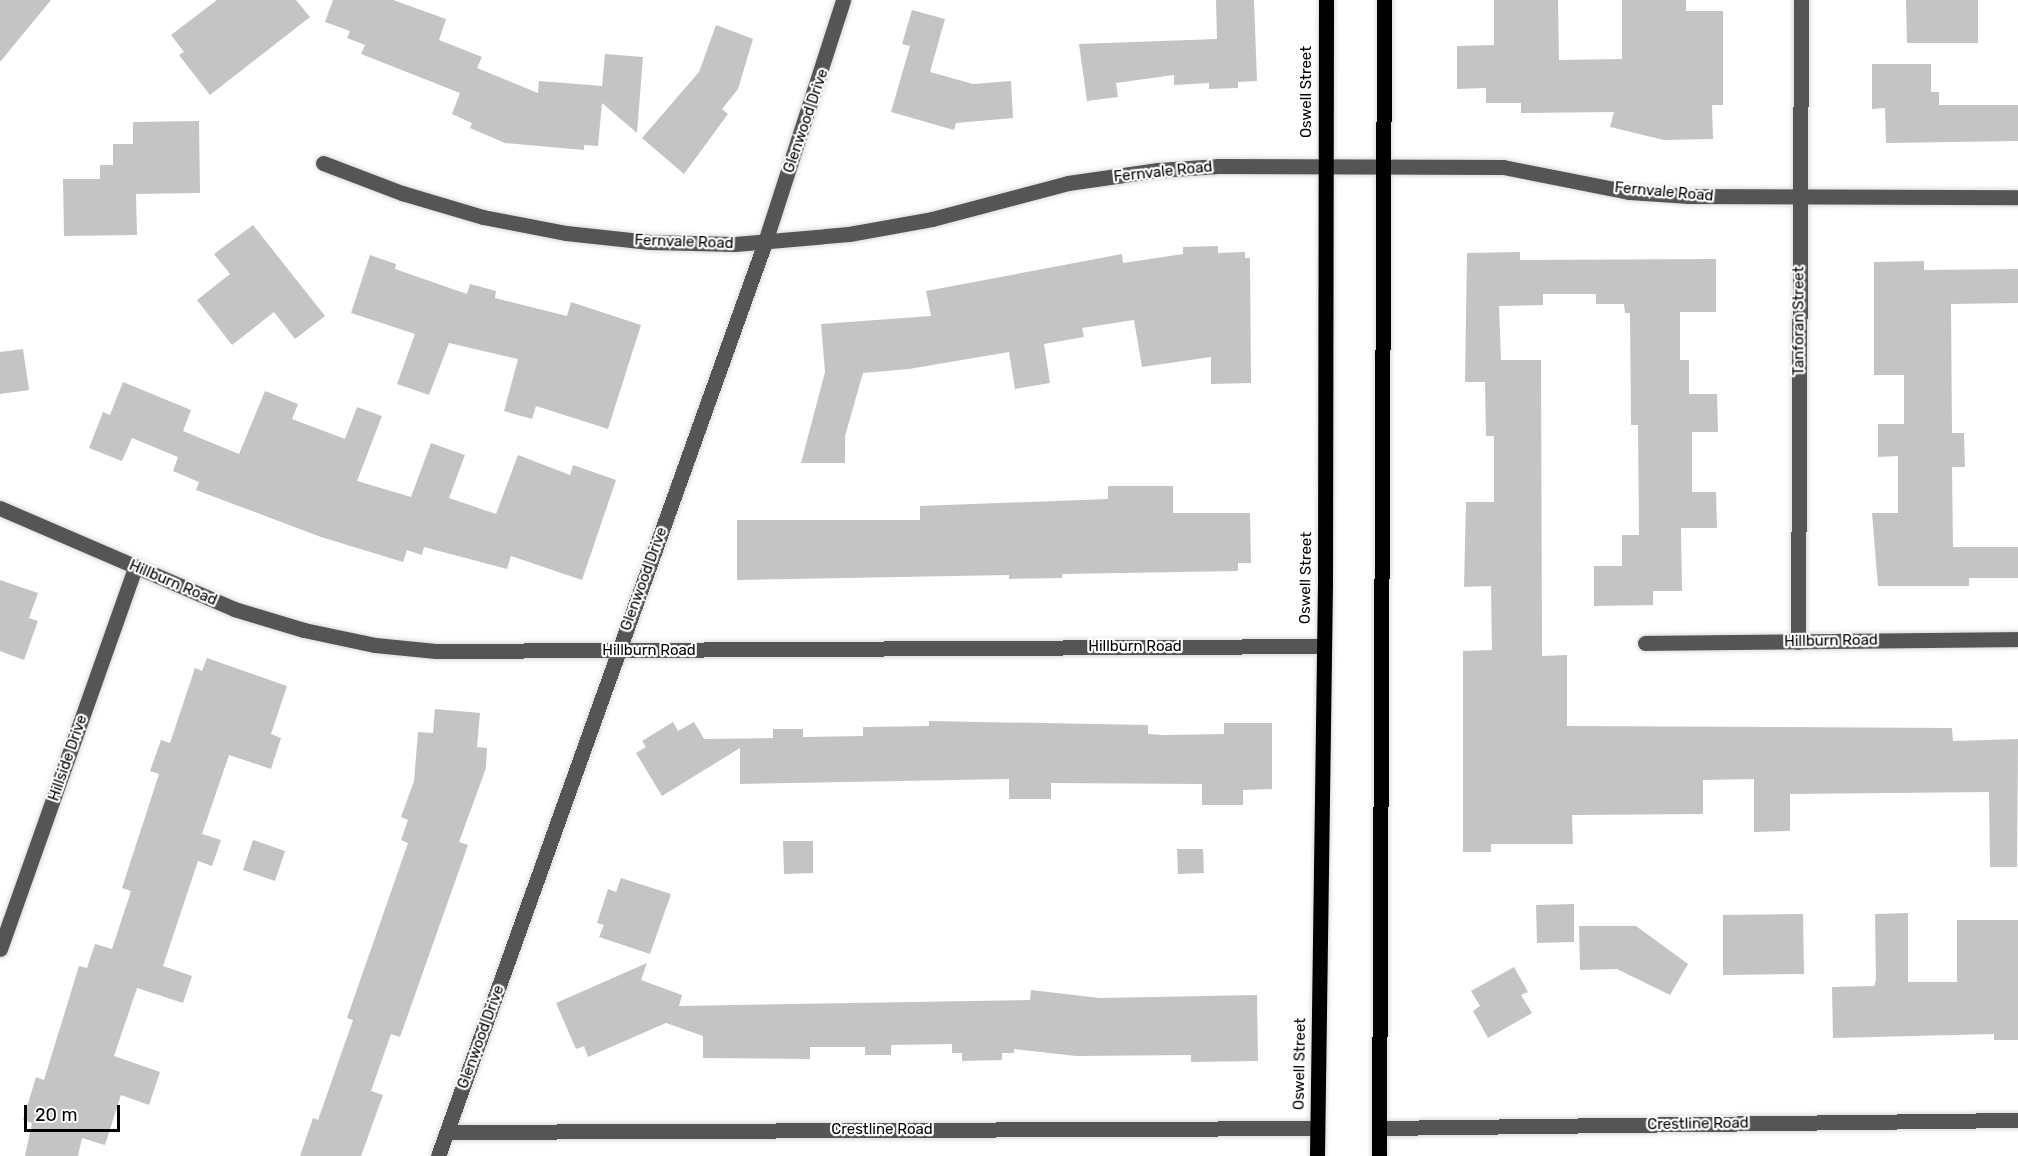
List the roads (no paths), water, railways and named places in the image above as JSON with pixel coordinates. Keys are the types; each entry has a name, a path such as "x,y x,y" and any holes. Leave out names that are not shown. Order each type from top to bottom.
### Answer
{"main road":[{"name":"Oswell Street","path":"1317,1156 1323,646 1326,0"},
{"path":"1379,1156 1383,0"}],"street":[{"name":"Glenwood Drive","path":"438,1156 765,242 843,0"},
{"name":"Tanforan Street","path":"1798,642 1801,0"},
{"name":"Fernvale Road","path":"323,163 432,202 566,233 650,242 765,242 860,232 932,219 1068,183 1158,170 1325,164 1503,167 1629,192 1800,196 2018,197"},
{"name":"Hillburn Road","path":"0,508 234,609 303,630 375,645 436,651 1323,646"},
{"name":"Hillside Drive","path":"0,950 135,567"},
{"name":"Hillburn Road","path":"1645,643 2018,639"},
{"name":"Crestline Road","path":"1379,1128 2018,1120"},
{"name":"Crestline Road","path":"447,1132 1317,1128"}]}
